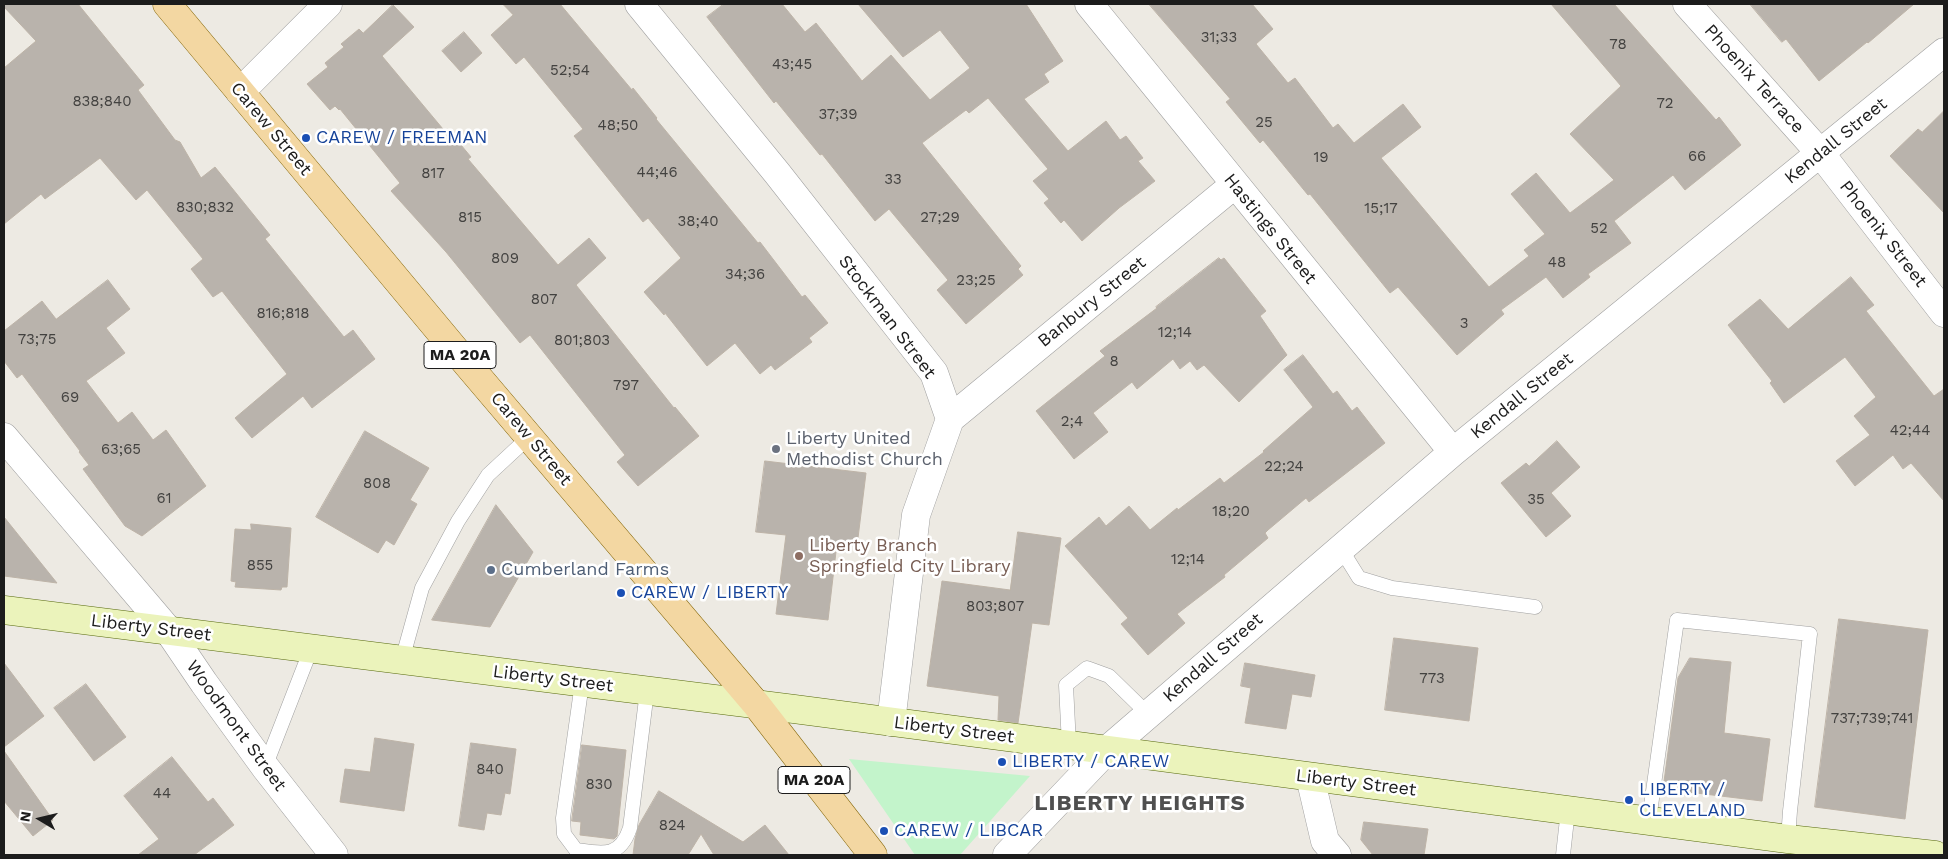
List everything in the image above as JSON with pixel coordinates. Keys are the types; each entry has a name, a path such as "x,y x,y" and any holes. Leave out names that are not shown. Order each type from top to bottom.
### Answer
{"main road":[{"name":"Carew Street","path":"167,4 529,437 756,704 873,855"},
{"name":"Liberty Street","path":"4,610 647,690 1649,820 1796,847 1935,855"}],"street":[{"path":"240,92 328,4"},
{"name":"Stockman Street","path":"639,4 783,180 934,374 950,419"},
{"name":"Hastings Street","path":"1089,4 1234,185 1453,452"},
{"name":"Phoenix Terrace","path":"1687,4 1821,154"},
{"name":"Kendall Street","path":"1018,851 1107,750 1148,714 1453,452 1944,52"},
{"name":"Phoenix Street","path":"1821,154 1944,313"},
{"name":"Banbury Street","path":"950,419 1234,185"},
{"path":"891,722 916,515 950,419"},
{"name":"Woodmont Street","path":"4,437 168,630 204,684 265,767 334,855"},
{"path":"1310,777 1325,841 1337,855"}],"lane":[{"path":"402,660 422,588 458,521 488,474 529,437"},
{"path":"1341,549 1359,578 1370,582 1392,588 1535,607"},
{"path":"1649,820 1677,620 1810,634 1790,811 1796,847"},
{"path":"265,767 311,648"},
{"path":"1069,745 1066,685 1088,668 1109,676 1148,714"},
{"path":"582,683 563,818 564,834 576,850 596,853 612,852 626,841 630,828 647,690"},
{"path":"1563,855 1568,810"}],"green space":[{"path":"849,759 1030,776 960,855 915,855"}],"building":[{"path":"4,4 78,4 144,85 138,90 175,140 180,142 201,178 215,167 270,235 265,239 344,337 353,330 375,359 312,408 303,396 252,438 235,418 287,374 222,291 213,297 191,269 203,259 147,190 136,200 100,158 45,199 41,194 4,224 4,68 36,41 4,7"},
{"path":"503,4 560,4 632,90 633,88 656,119 758,243 760,242 802,297 805,295 828,323 809,338 812,342 775,370 771,365 760,374 735,343 707,366 665,313 664,315 644,292 681,258 648,218 643,222 574,136 583,129 524,57 516,64 491,35 513,15"},
{"path":"724,4 782,4 805,32 816,23 862,81 891,55 930,100 970,68 940,30 903,57 858,4 1026,4 1063,61 1044,74 1049,82 1024,99 1068,151 1106,121 1120,140 1126,136 1143,158 1138,161 1155,181 1119,208 1082,241 1064,220 1061,223 1044,203 1049,199 1033,181 1048,169 988,98 969,113 966,110 922,143 1021,266 1018,269 1023,275 966,324 937,290 948,280 889,209 875,221 822,154 820,155 776,101 774,103 707,17"},
{"path":"1149,4 1252,4 1273,29 1256,44 1288,83 1295,78 1333,128 1338,124 1354,143 1403,104 1421,127 1381,158 1489,287 1529,256 1524,250 1545,234 1511,194 1536,173 1570,213 1614,180 1570,134 1621,86 1551,4 1614,4 1716,120 1719,117 1741,145 1685,190 1673,175 1614,221 1631,243 1588,274 1590,277 1563,298 1546,277 1501,310 1504,314 1457,355 1398,287 1390,293 1310,194 1308,195 1263,140 1260,143 1226,102 1230,99"},
{"path":"1750,4 1914,4 1819,81 1786,39 1782,42"},
{"path":"393,5 414,27 382,56 453,141 456,139 471,157 468,159 558,265 589,238 606,258 576,285 674,408 699,436 638,486 617,462 625,455 530,335 520,343 446,252 391,191 400,183 340,109 335,106 330,110 307,84 328,67 325,63 344,47 341,44 359,29 363,33"},
{"path":"464,32 482,53 461,72 442,51"},
{"path":"1944,111 1944,213 1890,156 1918,129 1922,132"},
{"path":"1219,258 1221,260 1224,258 1266,311 1260,316 1287,355 1239,402 1204,365 1197,370 1190,361 1180,369 1173,359 1137,389 1132,382 1093,413 1108,432 1074,459 1036,411 1105,356 1100,351"},
{"path":"1851,277 1874,305 1866,311 1934,396 1944,389 1944,501 1911,463 1903,469 1893,455 1855,486 1836,461 1870,435 1854,416 1876,397 1845,357 1784,403 1770,383 1772,381 1728,325 1760,299 1788,329"},
{"path":"108,280 130,309 106,328 125,353 86,381 118,423 132,412 153,440 166,430 206,486 142,536 125,526 83,469 89,465 80,451 22,374 17,378 4,361 4,331 42,301 56,319"},
{"path":"1303,355 1333,394 1337,391 1352,411 1357,407 1385,443 1309,502 1306,498 1268,530 1265,533 1268,538 1224,575 1225,577 1177,614 1185,623 1148,655 1121,624 1128,618 1065,546 1099,517 1106,526 1129,506 1150,530 1177,508 1178,510 1220,478 1224,483 1264,452 1313,407 1284,370"},
{"path":"365,431 429,468 410,500 417,504 394,545 386,540 378,553 316,517"},
{"path":"1557,441 1580,467 1551,493 1571,516 1546,537 1501,483 1526,463 1529,466"},
{"path":"765,461 866,473 857,546 837,543 828,620 776,614 786,535 756,532"},
{"path":"496,505 533,552 490,627 432,620"},
{"path":"4,517 57,583 4,576"},
{"path":"251,524 291,528 287,587 282,587 281,590 235,587 236,582 231,581 235,529 251,530"},
{"path":"1018,532 1061,538 1049,625 1032,623 1018,723 998,720 999,696 927,686 942,581 1010,590"},
{"path":"1839,619 1928,630 1905,819 1815,807"},
{"path":"1394,638 1478,648 1469,721 1385,710"},
{"path":"1690,658 1731,662 1724,733 1770,739 1762,801 1663,789 1678,678"},
{"path":"4,663 44,716 4,747"},
{"path":"1245,663 1315,675 1311,697 1292,694 1286,729 1245,723 1251,688 1241,686"},
{"path":"86,684 126,737 94,761 54,708"},
{"path":"375,738 414,744 404,811 340,802 345,769 370,772"},
{"path":"471,743 516,749 510,794 505,793 501,815 487,813 484,830 459,826"},
{"path":"582,745 626,750 617,836 614,839 580,835 581,822 572,821"},
{"path":"4,751 53,820 33,836 4,801"},
{"path":"172,757 208,802 213,798 234,825 194,855 138,855 159,839 124,796"},
{"path":"659,791 743,842 765,825 789,855 714,855 701,834 688,855 633,855 639,825"},
{"path":"1364,822 1428,829 1424,855 1373,855 1361,840"}],"place":[{"name":"CAREW / FREEMAN","path":"306,138"},
{"name":"Liberty United Methodist Church","path":"776,449"},
{"name":"Liberty Branch Springfield City Library","path":"799,556"},
{"name":"Cumberland Farms","path":"491,570"},
{"name":"CAREW / LIBERTY","path":"621,593"},
{"name":"LIBERTY / CAREW","path":"1002,762"},
{"name":"LIBERTY / CLEVELAND","path":"1629,800"},
{"name":"CAREW / LIBCAR","path":"884,831"}],"district":[{"name":"LIBERTY HEIGHTS","path":"1140,804"}]}
